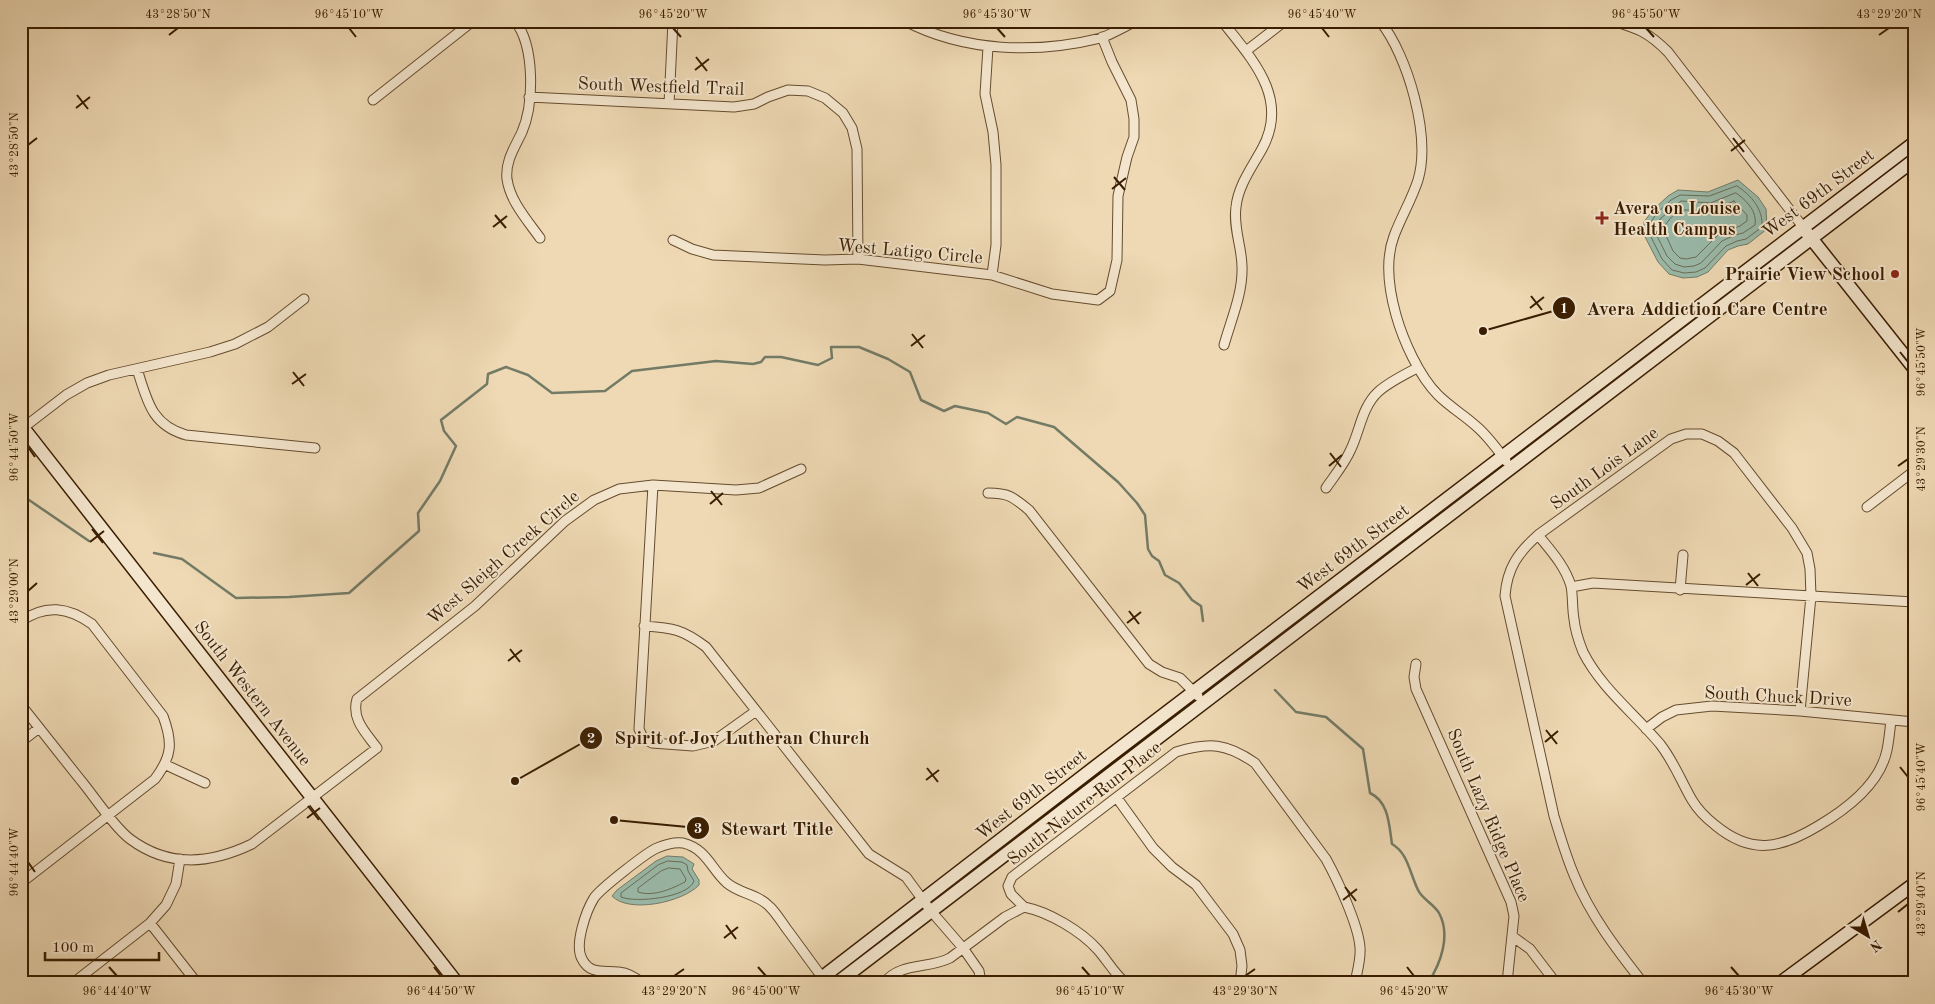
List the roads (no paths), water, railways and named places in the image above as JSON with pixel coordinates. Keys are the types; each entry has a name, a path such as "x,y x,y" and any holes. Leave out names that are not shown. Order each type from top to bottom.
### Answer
{"main road":[{"name":"West 69th Street","path":"821,981 1095,767 1914,143"},
{"name":"West 69th Street","path":"837,983 1914,160"},
{"path":"1803,227 1914,368"},
{"name":"South Western Avenue","path":"22,426 457,983"},
{"path":"1095,767 1104,778"},
{"path":"1780,983 1914,884"}],"street":[{"path":"373,100 473,21"},
{"path":"515,21 525,38 529,55 529,98 522,131 507,166 507,178 511,194 540,238"},
{"path":"669,104 673,21"},
{"path":"905,21 921,30 946,38 988,47 1047,48 1102,37 1136,21"},
{"path":"1222,21 1262,74 1272,99 1272,120 1266,143 1240,189 1236,208 1236,232 1242,267 1237,301 1224,345"},
{"path":"1246,52 1285,21"},
{"path":"1380,21 1402,58 1415,99 1422,147 1418,178 1394,238 1389,278 1396,315 1417,368 1436,394 1475,426 1510,467"},
{"path":"1612,21 1641,29 1656,39 1803,227"},
{"name":"West Latigo Circle","path":"673,240 713,256 825,260 858,259 992,275 1052,294 1098,300 1110,291 1117,260 1118,196 1134,137 1131,100 1102,37"},
{"path":"988,47 985,94 993,132 996,165 996,245 992,275"},
{"name":"South Westfield Trail","path":"529,98 734,108 754,104 788,90 808,91 825,98 843,113 852,128 857,148 858,259"},
{"path":"22,426 86,383 235,344 268,326 304,299"},
{"path":"1326,488 1352,448 1365,409 1376,394 1387,385 1417,368"},
{"path":"137,369 151,409 159,420 172,431 186,435 314,448"},
{"name":"South Lois Lane","path":"1643,983 1614,946 1583,893 1569,862 1554,816 1505,596 1506,582 1521,550 1538,535 1671,440 1686,434 1702,434 1718,441 1734,454 1792,528 1807,553 1810,569 1811,596 1800,712"},
{"name":"West Sleigh Creek Circle","path":"313,798 377,748 358,721 354,709 357,699 475,606 566,521 594,500 619,489 652,485 736,490 759,488 801,469"},
{"path":"1867,507 1914,471"},
{"path":"652,485 639,729 643,738 652,743 693,746 714,741 756,712"},
{"path":"988,493 1004,493 1029,510 1149,664 1162,672 1180,678 1203,702"},
{"path":"1538,535 1561,564 1571,587 1574,620 1584,652 1620,701 1670,757 1693,802 1704,815 1736,840 1753,846 1770,845 1802,836 1846,806 1868,787 1877,775 1887,750 1891,720"},
{"path":"1680,590 1682,555"},
{"path":"1571,587 1593,584 1914,602"},
{"path":"21,621 33,613 51,609 79,615 92,624 163,716 169,733 170,750 166,765 155,779 21,883"},
{"path":"644,626 674,628 690,635 706,646 869,854 906,877 922,901 963,948 979,970 981,983"},
{"name":"South Lazy Ridge Place","path":"1416,664 1414,677 1416,689 1511,902 1514,916 1507,983"},
{"path":"21,705 109,816 129,838 164,856 180,859 210,860 231,854 252,844 313,798"},
{"name":"South Chuck Drive","path":"1646,729 1662,717 1676,710 1712,706 1914,722"},
{"path":"21,742 39,728"},
{"name":"South Nature Run Place","path":"1024,907 1011,894 1008,886 1012,877 1176,752 1198,746 1219,746 1240,753 1255,763 1326,859 1335,876 1358,934 1360,948 1355,983"},
{"path":"166,765 205,783"},
{"path":"1117,798 1153,848 1172,867 1196,886 1233,934 1240,950 1242,966 1240,983"},
{"path":"642,983 634,976 620,972 598,972 587,966 581,958 579,951 581,931 595,896 655,849 669,844 682,843 697,850 709,859 727,882 739,890 757,896 770,907 821,981"},
{"path":"73,983 150,923 166,905 176,884 180,859"},
{"path":"884,983 903,969 941,962 1005,917 1024,907 1040,910 1084,938 1097,949 1126,983"},
{"path":"150,923 196,983"},
{"path":"1512,936 1530,949 1556,983"}],"water":[{"path":"1738,180 1758,197 1766,209 1767,229 1748,244 1728,250 1708,272 1697,277 1683,278 1669,274 1658,262 1644,235 1644,222 1652,211 1668,196 1678,190 1708,192"},
{"path":"667,856 683,857 694,864 692,869 699,880 699,885 681,896 656,904 631,904 620,901 612,896 617,890 656,861"}],"waterway":[{"path":"154,553 182,559 236,598 349,593 419,531 418,513 440,481 456,446 444,431 441,420 487,384 488,374 506,367 528,375 552,393 605,391 632,371 716,361 753,364 761,362 765,357 781,357 818,365 832,358 831,347 859,347 888,359 910,372 921,400 944,411 955,406 988,413 1006,424 1017,417 1054,427 1118,482 1137,503 1145,515 1148,549 1152,556 1159,561 1165,575 1179,583 1192,600 1201,606 1203,621"},
{"path":"21,502 29,500 89,541"},
{"path":"1275,690 1296,712 1326,717 1363,749 1370,793 1385,808 1392,844 1402,853 1420,893 1437,910 1443,922 1443,949 1437,967 1428,983"}],"place":[{"name":"Avera on Louise Health Campus","path":"1602,218"},
{"name":"Prairie View School","path":"1895,274"},
{"name":"Avera Addiction Care Centre","path":"1483,331"},
{"name":"Spirit of Joy Lutheran Church","path":"515,781"},
{"name":"Stewart Title","path":"614,820"}]}
